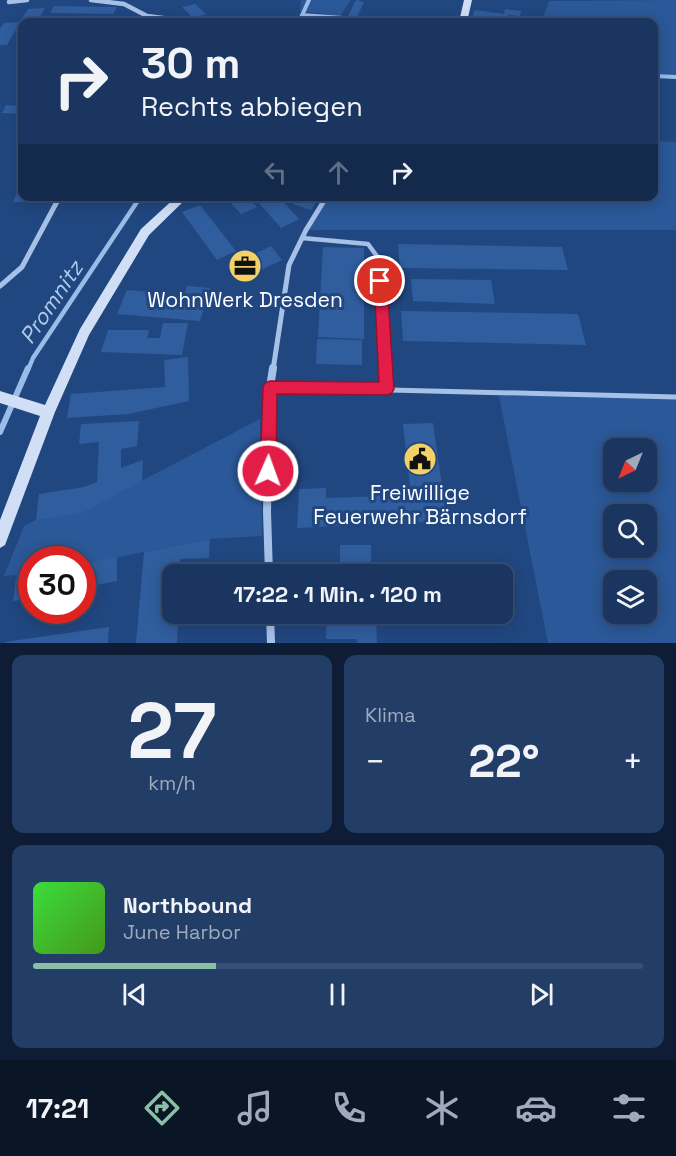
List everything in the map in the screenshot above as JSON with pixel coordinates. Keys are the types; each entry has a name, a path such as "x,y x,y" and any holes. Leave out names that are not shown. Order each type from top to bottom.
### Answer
{"main road":[{"path":"464,18 468,0"},
{"path":"0,540 48,412 84,333 145,232 179,201"},
{"path":"3,398 48,412"}],"street":[{"path":"9,2 27,0"},
{"path":"91,0 124,4 147,16 163,18"},
{"path":"0,286 22,267 57,201"},
{"path":"269,564 267,512 270,387 289,265 324,201"},
{"path":"270,624 271,643"}],"lane":[{"path":"302,238 368,244 379,259 386,389"},
{"path":"270,387 676,397"}],"shaded area":[{"path":"301,0 351,0 340,16 300,11"},
{"path":"676,0 676,77 658,76 658,18 543,18 549,1"},
{"path":"658,141 676,142 676,230 306,230 324,201 658,201"},
{"path":"499,396 676,396 676,643 548,643"},
{"path":"260,419 262,536 210,539 96,561 96,546 18,546 18,575 4,576 24,526 36,520 82,512"}],"building":[{"path":"356,0 364,2 357,17 348,16"},
{"path":"195,4 206,14 193,18 182,7"},
{"path":"54,6 117,7 113,14 50,13"},
{"path":"45,8 39,18 22,18 28,9"},
{"path":"505,9 521,11 520,16 508,15 508,18 488,16 488,18 473,18 474,10 504,14"},
{"path":"18,22 18,31 15,31 7,45 0,45 0,29 4,23"},
{"path":"6,105 18,106 18,114 2,113"},
{"path":"17,193 18,201 32,201 32,202 13,202"},
{"path":"229,201 252,201 257,207 241,214"},
{"path":"257,201 283,201 299,219 281,228"},
{"path":"295,201 317,201 311,210 293,204"},
{"path":"200,205 236,251 217,260 182,212"},
{"path":"398,244 562,247 568,270 400,268"},
{"path":"271,246 282,260 238,281 228,266"},
{"path":"323,247 364,248 364,339 318,337"},
{"path":"411,279 491,280 495,304 413,301"},
{"path":"187,286 210,288 200,321 117,314 127,290 151,292 146,305 180,308"},
{"path":"401,311 578,314 586,345 403,341"},
{"path":"163,323 188,323 182,355 101,352 108,330 149,330 147,338 160,338"},
{"path":"317,339 362,340 362,365 316,364"},
{"path":"188,357 189,401 128,414 67,418 71,394 165,387 164,360"},
{"path":"139,421 137,446 121,449 121,468 143,460 142,481 82,513 36,520 39,494 84,487 97,482 99,442 79,444 81,424"},
{"path":"433,423 447,521 297,528 299,489 326,488 326,498 411,495 403,424"},
{"path":"210,539 209,558 180,559 180,564 162,564 162,624 178,624 177,643 136,643 144,552"},
{"path":"340,545 371,545 371,564 340,564"},
{"path":"117,557 117,581 96,585 96,561"},
{"path":"16,577 18,577 18,600 13,601"},
{"path":"327,624 376,624 377,643 357,643 357,639 326,639"},
{"path":"109,627 108,643 5,643 5,642"}],"waterway":[{"name":"Promnitz","path":"302,15 309,0"},
{"path":"302,15 343,18"},
{"path":"658,76 676,77"},
{"name":"Promnitz","path":"28,370 33,358 138,201"},
{"name":"Promnitz","path":"0,432 28,368"}],"place":[{"name":"WohnWerk Dresden","path":"245,266"},
{"name":"Freiwillige Feuerwehr Bärnsdorf","path":"420,459"}],"route":[{"path":"268,471 270,387 386,389 380,281"}]}
